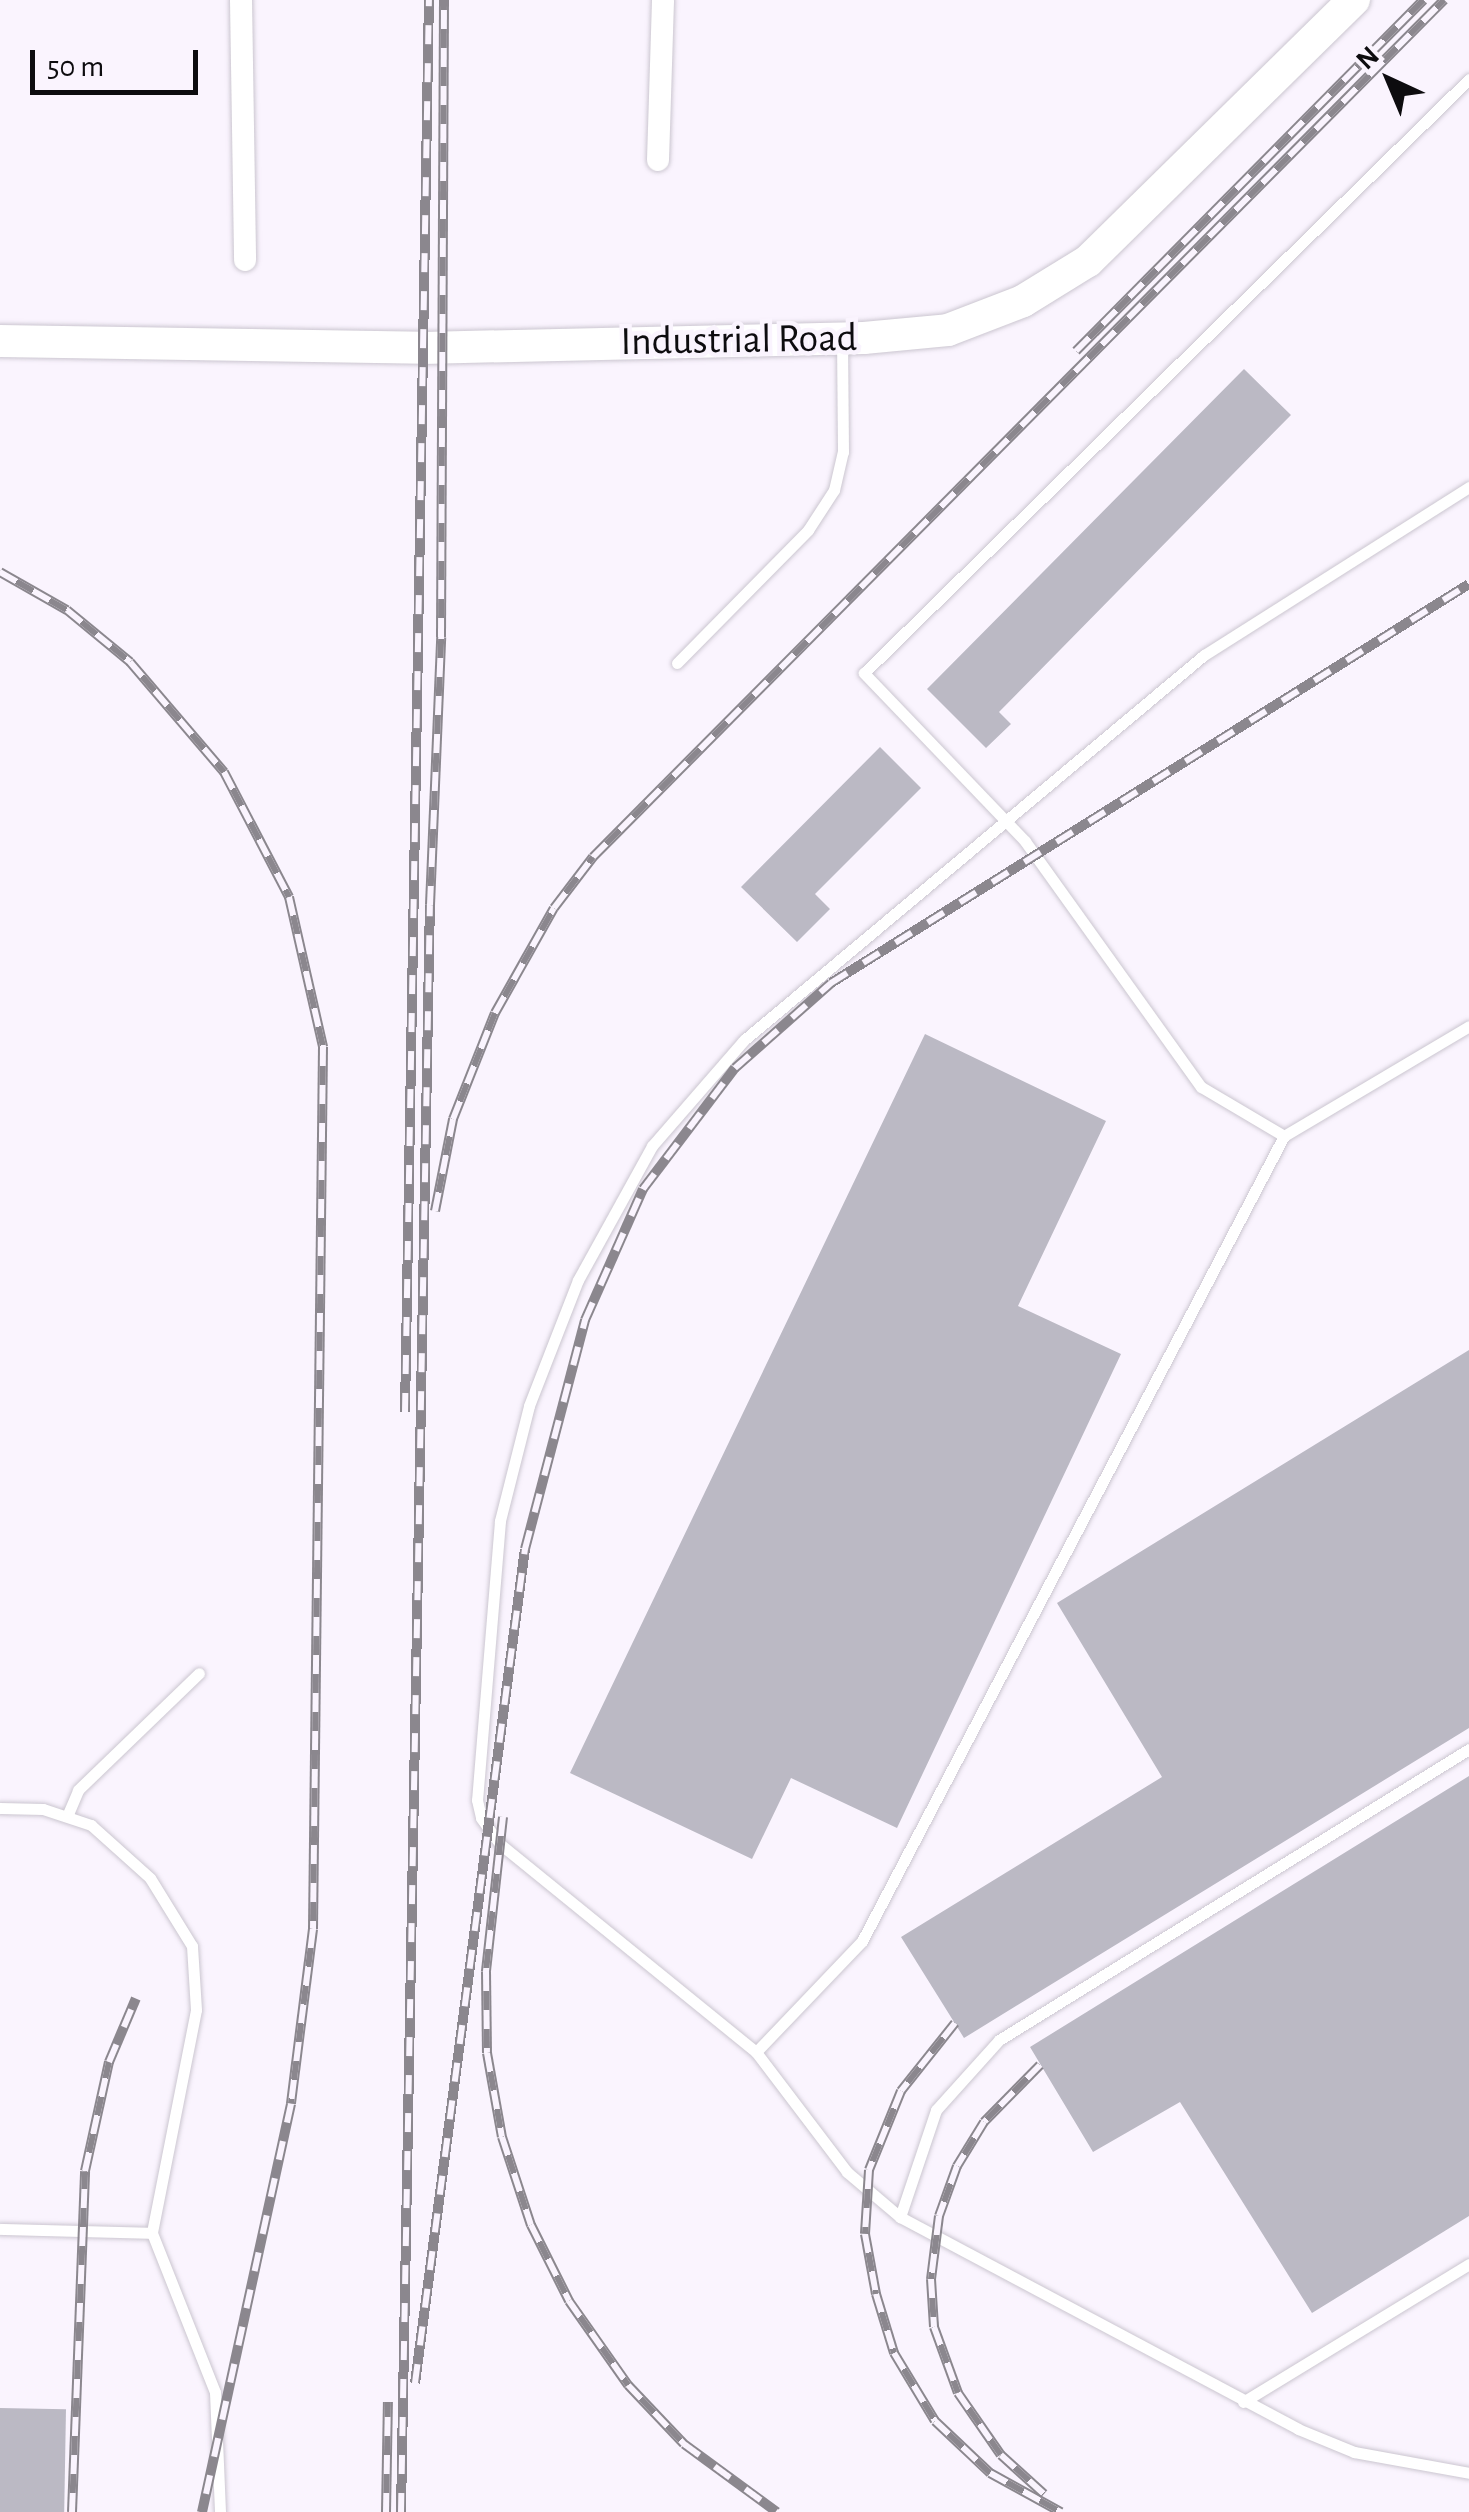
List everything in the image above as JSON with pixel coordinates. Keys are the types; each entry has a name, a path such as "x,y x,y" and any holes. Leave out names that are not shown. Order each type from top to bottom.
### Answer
{"street":[{"path":"241,0 244,260"},
{"path":"658,160 663,0"},
{"name":"Industrial Road","path":"0,341 422,348 842,339 948,330 1023,302 1088,262 1354,0"}],"lane":[{"path":"1284,1136 1200,1087 1008,821 864,673 1469,79"},
{"path":"677,664 808,530 834,490 844,452 842,339"},
{"path":"1469,488 1204,655 744,1040 652,1146 578,1280 529,1406 500,1521 482,1698 481,1818 500,1844 756,2052 846,2172 900,2217 1243,2402 1354,2452 1469,2473"},
{"path":"756,2052 862,1941 1284,1136 1469,1026"},
{"path":"68,1814 78,1790 199,1673"},
{"path":"900,2217 936,2110 999,2040 1469,1749"},
{"path":"0,1808 68,1814 90,1825 150,1878 192,1946 196,2010 152,2233 215,2392 220,2512"},
{"path":"0,2228 152,2233"},
{"path":"1243,2402 1469,2264"}],"building":[{"path":"1244,369 1291,415 999,712 1011,724 986,748 927,689"},
{"path":"880,747 921,788 815,894 830,909 797,942 741,887"},
{"path":"925,1034 1106,1121 1018,1306 1121,1354 897,1828 791,1778 752,1859 570,1773"},
{"path":"1469,1350 1469,1728 964,2038 901,1937 1162,1777 1057,1603"},
{"path":"1469,1776 1469,2216 1312,2313 1180,2102 1093,2152 1030,2047"},
{"path":"0,2408 66,2409 64,2512 0,2512"}],"railway":[{"path":"405,1412 429,0"},
{"path":"401,2512 430,905 441,637 444,0"},
{"path":"1076,351 1423,0"},
{"path":"435,1211 453,1119 495,1013 554,908 593,857 1444,0"},
{"path":"0,572 67,610 130,662 224,772 289,897 323,1047 313,1929 291,2104 202,2512"},
{"path":"415,2383 525,1549 585,1320 643,1189 735,1068 831,983 1469,584"},
{"path":"503,1817 486,1972 487,2053 502,2137 531,2225 569,2301 628,2385 684,2444 777,2512"},
{"path":"72,2512 85,2171 109,2062 136,1998"},
{"path":"955,2023 901,2091 869,2170 865,2234 876,2294 894,2353 935,2421 990,2473 1061,2512"},
{"path":"1040,2065 984,2122 957,2166 939,2216 931,2279 934,2327 958,2393 1001,2455 1044,2494"},
{"path":"386,2512 388,2402"}]}
